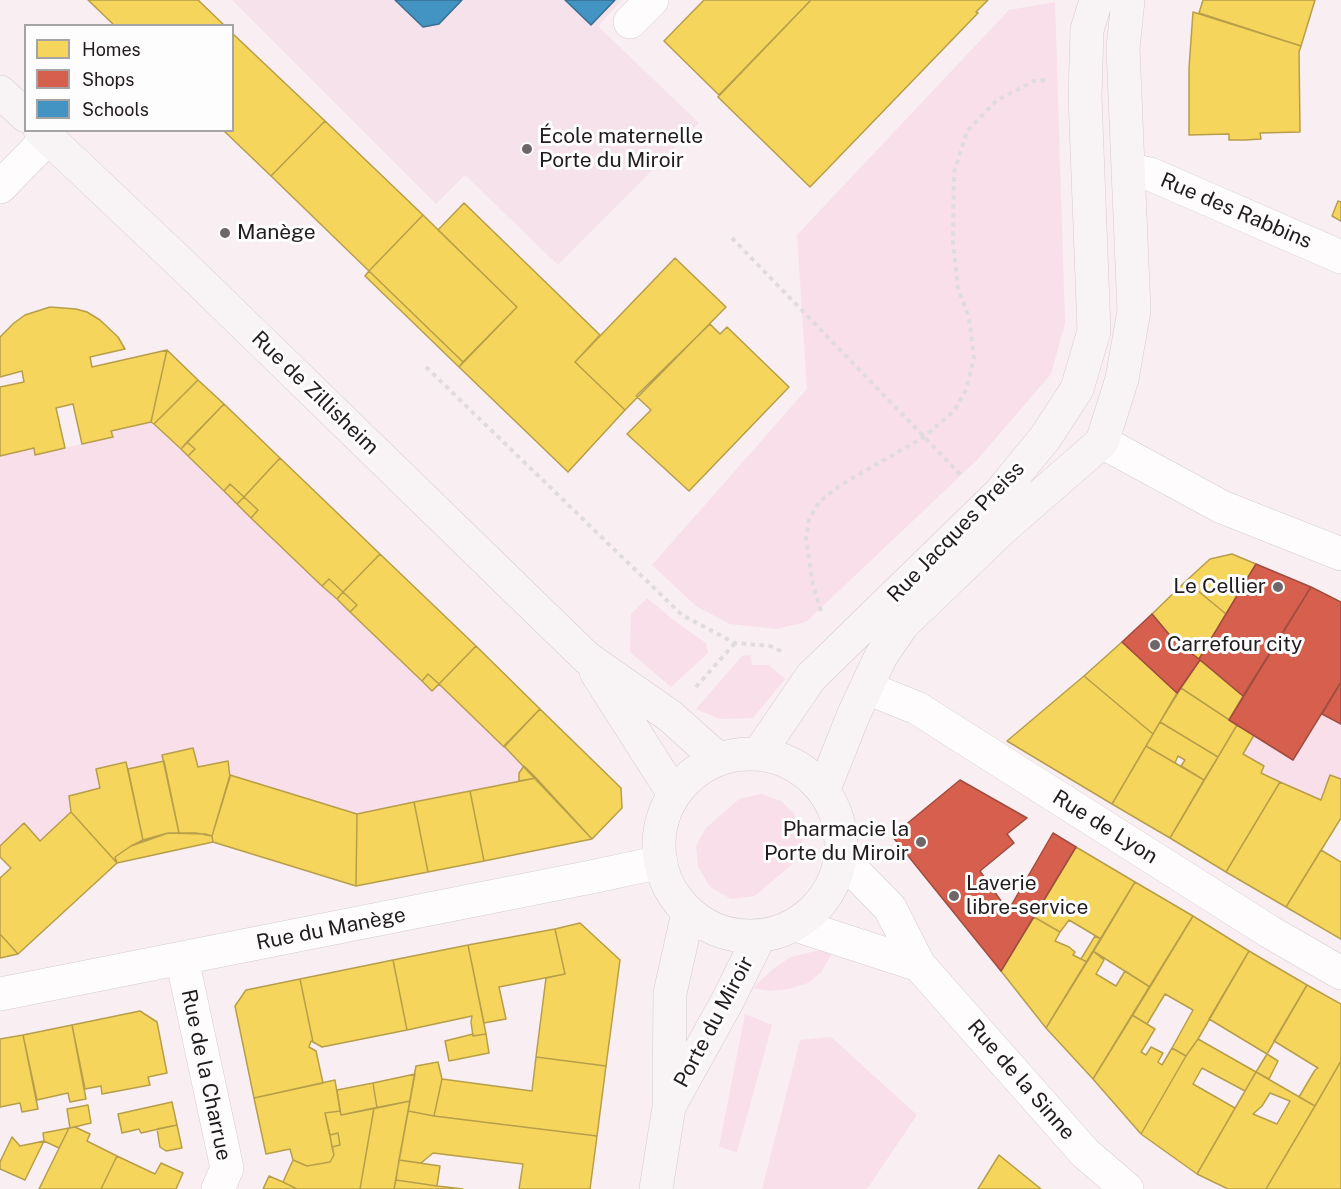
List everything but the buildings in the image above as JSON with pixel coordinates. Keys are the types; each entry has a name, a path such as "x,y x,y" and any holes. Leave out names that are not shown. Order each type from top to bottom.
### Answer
{"main road":[{"path":"1102,442 1122,379 1134,311 1123,48 1128,0"},
{"name":"Rue Jacques Preiss","path":"1092,15 1102,82 1109,163 1129,170"},
{"name":"Rue Jacques Preiss","path":"759,753 811,677 990,502 1045,438 1077,389 1094,331 1085,96 1092,15"},
{"name":"Rue de Zillisheim","path":"0,92 24,115"},
{"name":"Rue de Zillisheim","path":"42,132 587,658 670,716 718,759"},
{"name":"Rue Jacques Preiss","path":"824,789 853,716 881,656 903,624 1002,529 1102,442"},
{"name":"Rue de Zillisheim","path":"587,658 674,794"},
{"name":"Porte du Miroir","path":"759,753 795,764 824,789 839,822 841,858 833,884 818,907 796,925 778,933 759,937 734,935 710,927 688,912 673,894 661,862 659,846 662,819 674,794 693,773 718,759 738,754 759,753"},
{"name":"Porte du Miroir","path":"656,1189 669,1107 670,993 688,912"},
{"name":"Porte du Miroir","path":"669,1107 728,1000 759,937"}],"street":[{"path":"0,187 35,132"},
{"name":"Rue des Rabbins","path":"1129,170 1150,174 1341,257"},
{"path":"1102,442 1222,507 1341,554"},
{"name":"Rue de Lyon","path":"867,688 917,708 1270,932 1341,973"},
{"name":"Rue de la Sinne","path":"841,858 890,908 919,964 1085,1153 1127,1189"},
{"name":"Rue du Manège","path":"0,994 661,862"},
{"name":"Rue de la Sinne","path":"796,925 919,964"},
{"name":"Rue de la Charrue","path":"182,959 227,1168 218,1189"}],"path":[{"path":"822,612 813,585 806,539 809,520 819,502 839,486 924,437 954,411 966,390 974,358 969,318 958,288 953,243 954,173 967,131 996,101 1034,81"},
{"path":"732,238 990,502"},
{"path":"426,367 682,615 735,643 770,646 788,655 811,677"},
{"path":"670,716 735,643"}],"shaded area":[{"name":"École maternelle Porte du Miroir","path":"232,0 622,0 598,26 699,123 558,265 465,175 436,204"},
{"path":"1055,2 1065,323 1051,374 977,460 806,622 777,629 730,624 696,606 652,565 807,389 797,235 1009,10"},
{"path":"151,422 432,691 439,684 504,746 524,766 519,773 519,781 357,814 230,775 227,761 198,767 193,748 162,755 164,761 128,769 126,762 96,769 100,788 70,796 73,812 40,841 24,823 0,846 0,456 34,448 35,455 112,437 111,431"},
{"path":"647,598 706,643 708,653 671,687 630,652 631,614"},
{"path":"751,655 752,665 769,665 785,679 753,718 720,719 696,709 742,656"},
{"path":"1322,714 1341,724 1341,779 1330,775 1321,800 1261,773 1264,766 1243,754 1254,735 1293,760"},
{"path":"761,794 781,801 794,813 803,838 797,860 755,896 731,899 710,887 698,866 696,846 706,828 739,799"},
{"path":"816,951 833,951 822,971 808,983 788,989 769,991 753,988 773,969 791,957"},
{"path":"745,1014 772,1025 737,1152 719,1147"},
{"path":"831,1037 917,1115 867,1189 762,1189 800,1040"}],"place":[{"name":"École maternelle Porte du Miroir","path":"527,149"},
{"name":"Manège","path":"225,233"},
{"name":"Le Cellier","path":"1278,587"},
{"name":"Carrefour city","path":"1155,645"},
{"name":"Pharmacie la Porte du Miroir","path":"921,842"},
{"name":"Laverie libre-service","path":"954,896"}]}
